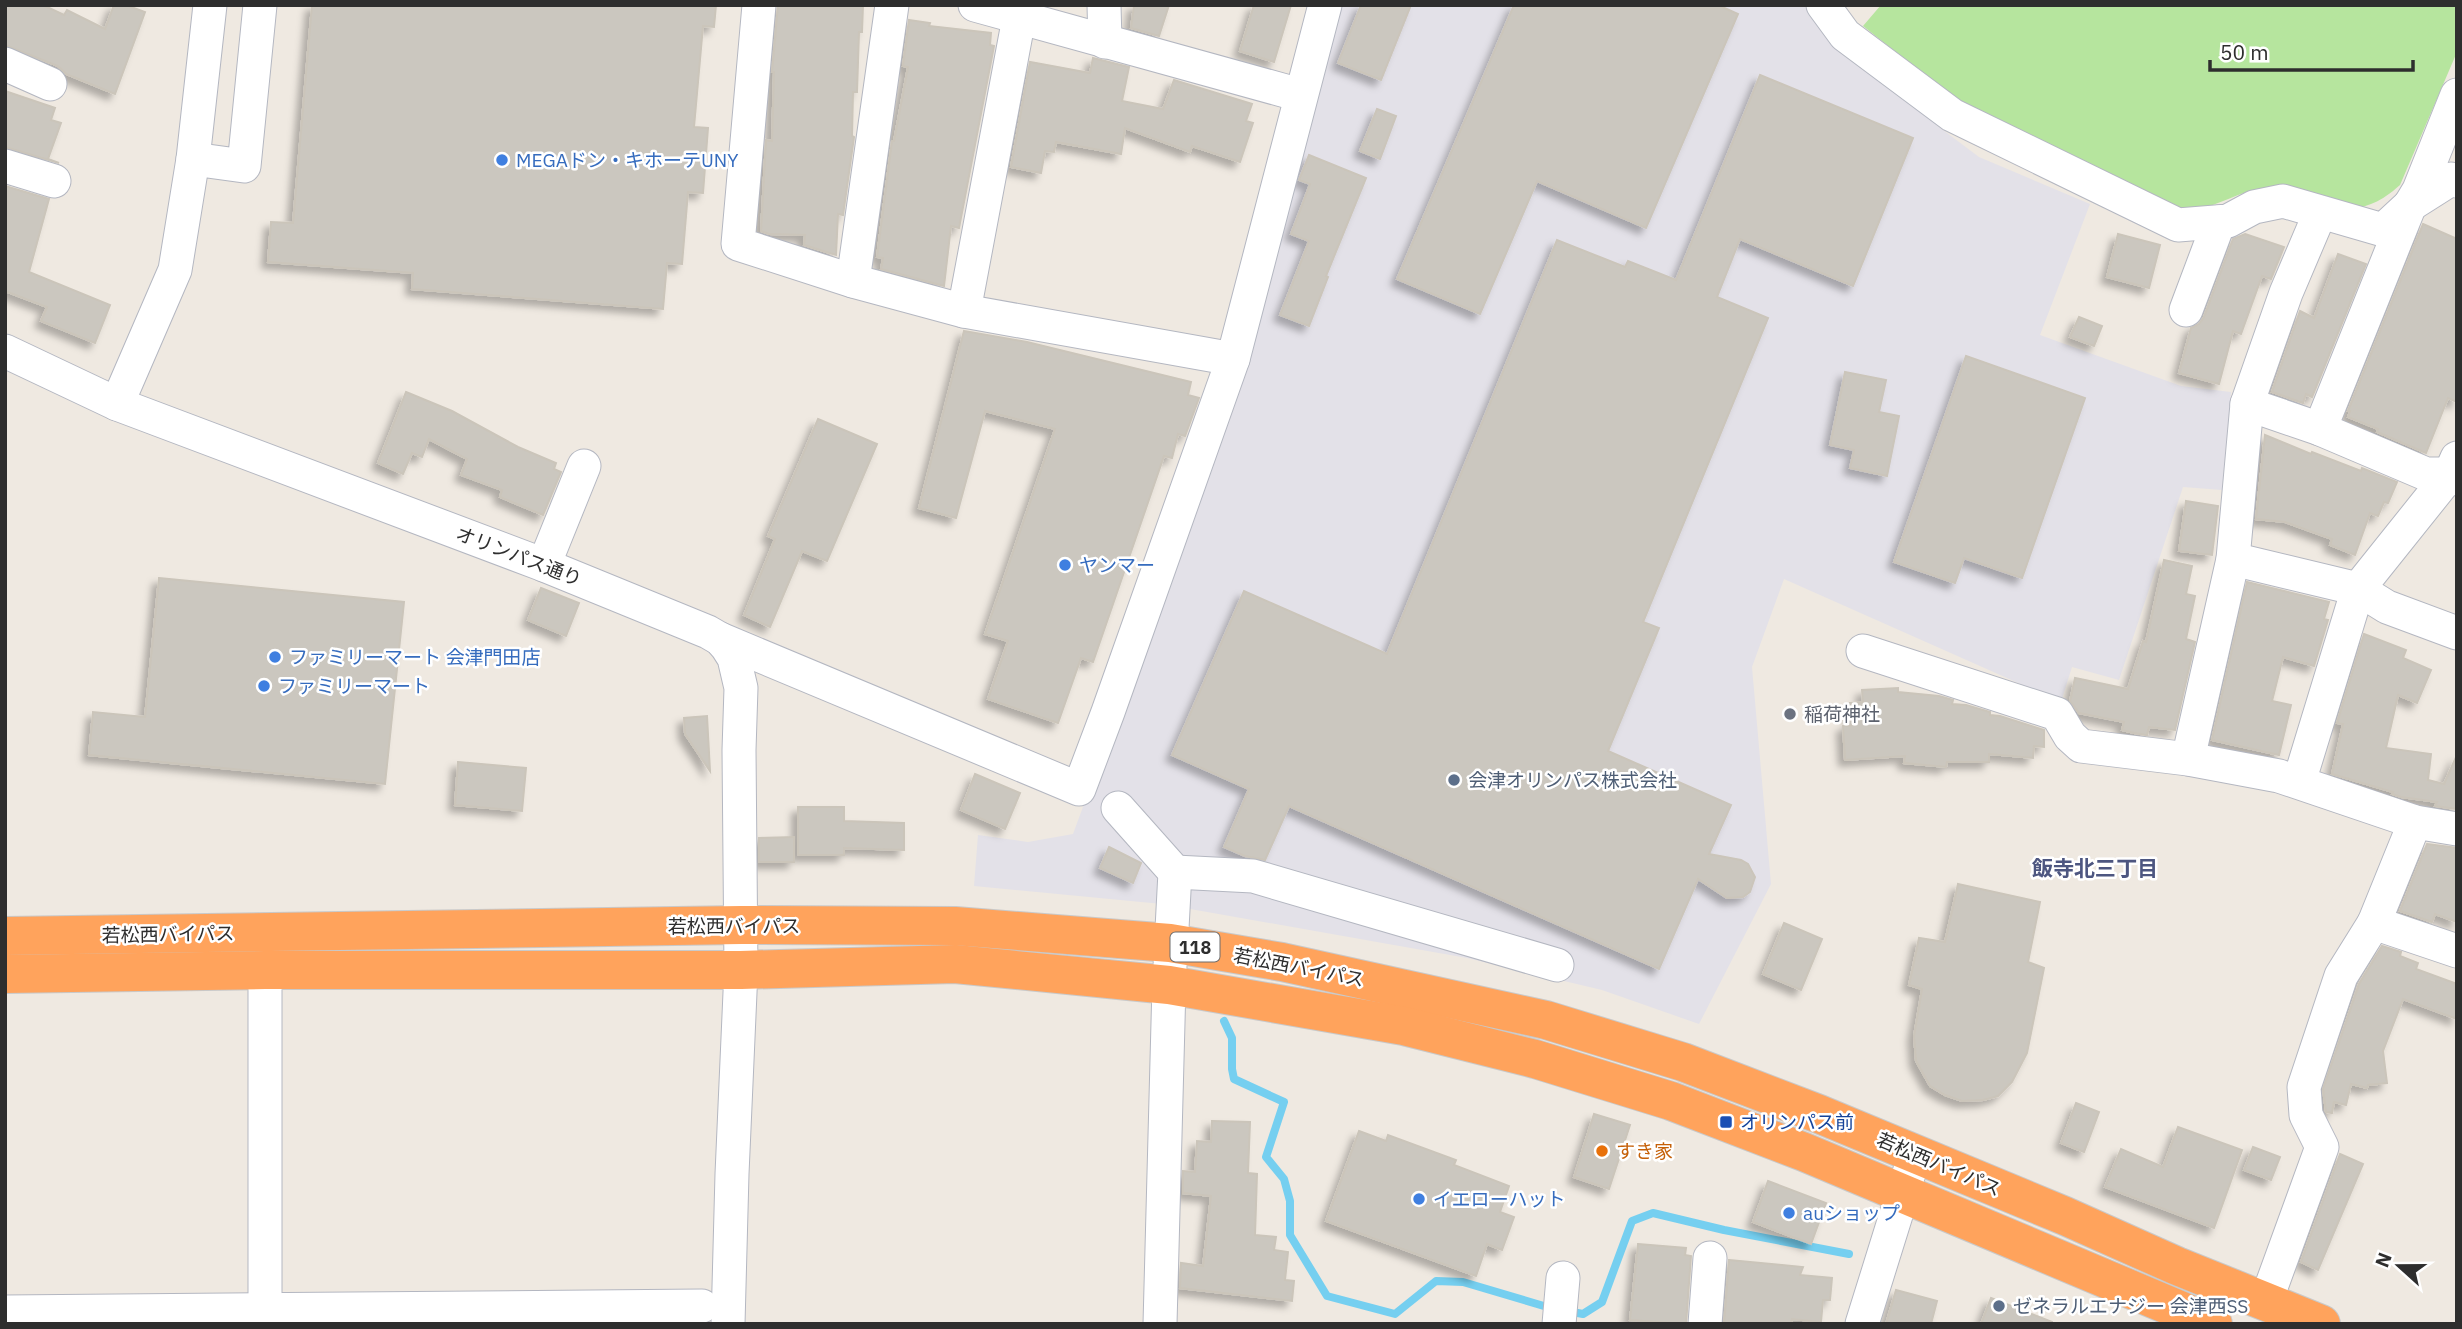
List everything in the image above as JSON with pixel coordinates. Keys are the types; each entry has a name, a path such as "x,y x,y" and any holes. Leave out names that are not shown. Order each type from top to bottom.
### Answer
{"highway":[{"name":"若松西バイパス","path":"5,936 741,925 955,926 1170,943 1282,962 1546,1020 1683,1062 1819,1114 2321,1324"},
{"name":"若松西バイパス","path":"5,974 265,970 741,970 955,964 1169,985 1404,1026 1535,1059 1671,1101 1903,1193 2157,1313 2213,1324"}],"street":[{"path":"117,404 175,270 193,159 210,5"},
{"path":"193,159 244,166 260,5"},
{"path":"759,5 738,244 853,281 964,311 1233,359 1325,5"},
{"path":"853,281 892,5"},
{"path":"975,5 1300,95"},
{"path":"1104,5 1105,42"},
{"path":"1823,5 1845,34 1952,115 2178,225 2228,220 2254,207 2283,201 2383,230 2410,205 2451,179 2457,181"},
{"path":"964,311 1020,18"},
{"path":"5,64 50,84"},
{"path":"2320,429 2457,95"},
{"path":"5,166 54,181"},
{"path":"2188,759 2233,559 2247,404 2286,293 2320,213"},
{"path":"2186,310 2219,222"},
{"name":"オリンパス通り","path":"5,351 117,404 544,565 1079,789 1233,359"},
{"path":"2247,404 2320,429 2426,474 2455,471"},
{"path":"544,565 584,466"},
{"path":"2299,782 2358,589 2455,471"},
{"path":"2233,559 2358,589 2387,607 2457,633"},
{"path":"5,1312 265,1309 715,1315 732,1174 741,970 738,750 741,688 734,657 720,639"},
{"path":"1863,651 2057,714 2070,736 2081,746 2188,759 2299,782 2415,822 2457,829"},
{"path":"1118,808 1175,872 1253,876 1557,965"},
{"path":"2266,1301 2322,1147 2306,1115 2304,1087 2341,976 2374,923 2415,822"},
{"path":"1160,1324 1170,943 1175,872"},
{"path":"2374,923 2457,951"},
{"path":"265,970 265,1309"},
{"path":"1862,1324 1915,1154"},
{"path":"1705,1324 1710,1258"}],"shaded area":[{"path":"1336,5 1803,5 1827,31 1943,130 1979,157 2090,204 2040,335 2181,386 2231,392 2222,490 2183,487 2119,680 2072,667 2061,702 1784,579 1752,667 1771,884 1699,1024 1602,990 1467,958 1162,904 974,886 978,835 1028,842 1073,834 1237,389"}],"green space":[{"path":"1881,5 2457,5 2457,52 2400,185 2380,200 2362,207 2346,207 2283,188 2263,188 2204,208 2174,209 1984,122 1863,26"}],"building":[{"path":"5,5 43,5 64,15 67,10 105,29 114,5 126,5 145,12 115,94 66,74 58,66 5,45"},
{"name":"MEGAドン・キホーテUNY","path":"312,5 716,5 714,27 703,26 694,127 708,128 703,193 688,192 682,264 667,263 663,309 412,289 413,273 268,262 271,222 293,223"},
{"path":"778,5 863,5 862,32 859,32 857,92 853,92 854,137 843,215 838,214 836,255 804,245 805,235 769,234 761,231 766,140 772,141 772,72"},
{"path":"1134,5 1169,5 1159,36 1131,28"},
{"path":"1254,5 1291,5 1274,62 1240,51"},
{"path":"1361,5 1411,5 1381,80 1338,63"},
{"path":"1514,5 1718,5 1738,14 1646,228 1537,181 1480,314 1397,279"},
{"path":"909,20 930,23 929,26 991,33 990,45 994,46 959,228 951,226 944,286 881,269 883,258 877,257 892,141 908,67 903,66"},
{"path":"1093,58 1129,67 1122,101 1163,109 1174,80 1252,104 1246,121 1253,123 1240,162 1192,146 1190,152 1125,128 1121,154 1056,142 1054,152 1045,151 1041,173 1011,167 1030,62 1090,73"},
{"path":"1760,75 1913,138 1853,286 1740,239 1717,297 1768,318 1643,622 1659,628 1608,751 1731,805 1709,854 1741,860 1748,864 1755,877 1750,892 1743,897 1727,898 1698,879 1659,969 1289,806 1265,860 1245,856 1224,847 1249,789 1172,755 1244,591 1387,654 1557,240 1625,267 1628,261 1676,280"},
{"path":"5,91 55,108 51,120 61,123 48,159 59,163 5,147"},
{"path":"1377,109 1396,116 1380,159 1360,151"},
{"path":"1309,155 1366,178 1326,276 1328,277 1309,326 1280,315 1309,241 1291,234 1310,184 1299,180"},
{"path":"5,186 49,199 29,272 110,305 95,343 41,321 47,307 5,291"},
{"path":"2423,224 2457,239 2457,402 2448,398 2426,453 2348,417 2348,411"},
{"path":"2118,234 2160,245 2149,288 2107,277"},
{"path":"2245,234 2284,247 2271,279 2262,276 2241,334 2233,331 2219,384 2179,373 2191,328 2199,324 2204,317 2233,239"},
{"path":"2338,254 2366,264 2312,397 2306,394 2303,403 2272,392 2300,311 2314,318"},
{"path":"2079,317 2102,326 2094,346 2070,337"},
{"path":"964,331 1027,342 1191,382 1188,395 1199,398 1185,436 1178,434 1172,458 1164,456 1093,662 1081,658 1058,723 988,699 1008,641 985,634 1055,429 985,411 956,518 919,508"},
{"path":"1966,356 2085,398 2022,578 1964,558 1955,583 1894,562"},
{"path":"1845,372 1886,380 1879,412 1899,416 1887,476 1850,468 1854,450 1830,445"},
{"path":"406,392 452,411 518,447 556,463 554,469 561,472 543,515 500,497 502,490 461,475 467,459 429,439 422,457 412,453 403,474 378,463"},
{"path":"818,419 877,444 827,561 802,551 770,627 744,615 775,539 768,536"},
{"path":"2265,435 2311,454 2312,452 2361,471 2362,468 2397,482 2388,503 2384,502 2378,516 2370,513 2355,555 2330,545 2332,539 2285,522 2256,519"},
{"path":"2186,501 2218,506 2212,555 2179,551"},
{"path":"2164,560 2192,566 2186,594 2195,596 2186,639 2195,642 2175,730 2149,727 2147,735 2122,730 2124,722 2079,713 2070,701 2075,678 2128,689 2143,641 2146,642"},
{"name":"ファミリーマート 会津門田店","path":"159,578 404,602 385,784 89,755 93,712 145,717"},
{"path":"2247,582 2329,602 2324,619 2328,620 2314,666 2283,657 2272,701 2291,705 2279,755 2212,740"},
{"path":"541,588 579,603 566,636 528,620"},
{"path":"2364,634 2406,650 2403,658 2431,670 2417,703 2398,695 2386,748 2431,754 2428,780 2444,784 2457,755 2457,809 2435,806 2437,802 2401,797 2392,794 2393,792 2332,774 2343,724 2337,723"},
{"path":"1898,688 1898,692 1939,696 1953,700 1952,704 1966,705 1990,712 1990,715 2044,730 2044,747 2034,746 2033,758 1989,754 1989,762 1947,762 1946,767 1904,763 1905,756 1845,760 1843,726 1852,725 1850,703 1863,702 1862,690"},
{"path":"707,716 710,771 685,734 684,718"},
{"path":"458,762 526,768 522,811 455,805"},
{"path":"975,774 1020,793 1005,829 961,810"},
{"path":"798,807 844,807 844,821 904,823 904,850 844,848 844,855 798,855"},
{"path":"794,837 794,862 759,862 759,838"},
{"path":"2427,844 2457,848 2457,922 2435,914 2432,922 2400,911"},
{"path":"1109,847 1141,863 1133,883 1100,868"},
{"path":"1958,884 2040,902 2028,962 2044,968 2027,1053 2012,1082 1998,1096 1983,1100 1962,1101 1945,1095 1930,1086 1916,1061 1914,1036 1922,989 1909,985 1919,938 1945,942"},
{"path":"1784,923 1822,939 1801,990 1763,974"},
{"path":"2382,946 2401,952 2400,956 2418,963 2416,969 2457,984 2457,1019 2403,999 2383,1051 2387,1083 2368,1085 2367,1088 2351,1084 2346,1105 2334,1102 2332,1113 2326,1112 2323,1089 2359,984"},
{"path":"2076,1103 2099,1112 2084,1152 2061,1143"},
{"name":"すき家","path":"1594,1114 1630,1125 1609,1189 1574,1177"},
{"path":"1212,1121 1250,1122 1248,1173 1257,1174 1255,1235 1276,1237 1274,1250 1288,1252 1285,1280 1294,1281 1292,1301 1180,1288 1181,1263 1203,1266 1211,1196 1183,1193 1183,1171 1195,1172 1197,1141 1211,1142"},
{"path":"2178,1127 2242,1150 2214,1228 2105,1187 2121,1149 2163,1167"},
{"name":"イエローハット","path":"1359,1131 1386,1141 1388,1135 1456,1160 1454,1165 1509,1186 1500,1212 1514,1217 1502,1250 1487,1244 1476,1276 1326,1221"},
{"path":"2253,1147 2280,1157 2271,1180 2244,1170"},
{"path":"2340,1154 2363,1164 2318,1270 2301,1262"},
{"name":"auショップ","path":"1768,1181 1826,1203 1811,1244 1753,1222"},
{"path":"1638,1244 1686,1248 1685,1255 1691,1256 1686,1324 1630,1320"},
{"path":"1729,1260 1803,1267 1800,1275 1832,1278 1830,1300 1823,1300 1821,1322 1792,1319 1791,1324 1724,1324"},
{"path":"1896,1290 1937,1301 1931,1324 1886,1324"},
{"name":"ゼネラルエナジー 会津西SS","path":"1991,1298 2052,1322 2052,1324 1981,1324"}],"waterway":[{"path":"1224,1021 1232,1038 1234,1079 1284,1102 1266,1157 1284,1179 1290,1201 1290,1235 1327,1296 1395,1314 1436,1281 1463,1282 1554,1309"},
{"path":"1567,1311 1583,1314 1602,1302 1632,1221 1653,1213 1724,1230 1849,1254"}],"place":[{"name":"MEGAドン・キホーテUNY","path":"502,160"},
{"name":"ヤンマー","path":"1065,565"},
{"name":"ファミリーマート 会津門田店","path":"275,657"},
{"name":"ファミリーマート","path":"264,686"},
{"name":"稲荷神社","path":"1790,714"},
{"name":"会津オリンパス株式会社","path":"1454,780"},
{"name":"オリンパス前","path":"1726,1122"},
{"name":"すき家","path":"1602,1151"},
{"name":"イエローハット","path":"1419,1199"},
{"name":"auショップ","path":"1789,1213"},
{"name":"ゼネラルエナジー 会津西SS","path":"1999,1306"}],"district":[{"name":"飯寺北三丁目","path":"2095,868"}]}
